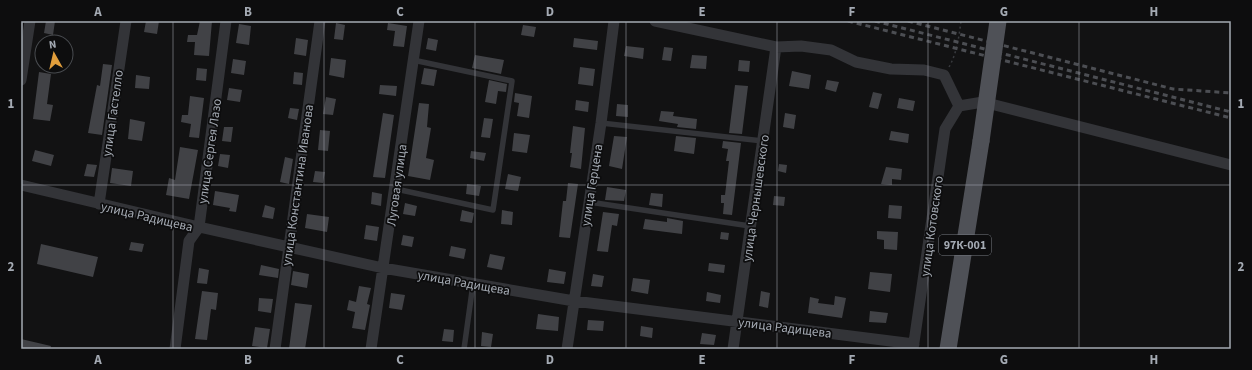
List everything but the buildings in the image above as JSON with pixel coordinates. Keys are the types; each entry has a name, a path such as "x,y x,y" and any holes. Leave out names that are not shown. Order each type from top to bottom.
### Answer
{"main road":[{"name":"97К-001","path":"948,349 981,141 998,21"}],"street":[{"path":"21,80 30,21"},
{"name":"улица Гастелло","path":"99,204 126,21"},
{"name":"улица Сергея Лазо","path":"175,349 189,241 198,228 226,21"},
{"name":"улица Константина Иванова","path":"275,349 320,21"},
{"name":"Луговая улица","path":"371,349 396,189 419,21"},
{"name":"улица Герцена","path":"567,349 601,123 614,21"},
{"path":"655,21 776,47 801,46 831,50 863,63 891,69 924,70 944,75 959,106 983,102 1231,165"},
{"name":"улица Чернышевского","path":"733,349 776,47"},
{"name":"улица Котовского","path":"914,346 945,129 959,106"},
{"name":"улица Радищева","path":"21,185 198,228 288,246 383,268 574,301 737,321 914,346"}],"lane":[{"path":"396,189 493,210 512,81 413,60"},
{"path":"601,123 763,141"},
{"path":"589,202 750,226"},
{"path":"464,349 473,284"}],"path":[{"path":"944,75 953,60 960,34 960,21"}],"railway":[{"path":"848,21 1231,118"},
{"path":"875,21 1231,112"},
{"path":"908,21 1173,89 1231,93"}]}
